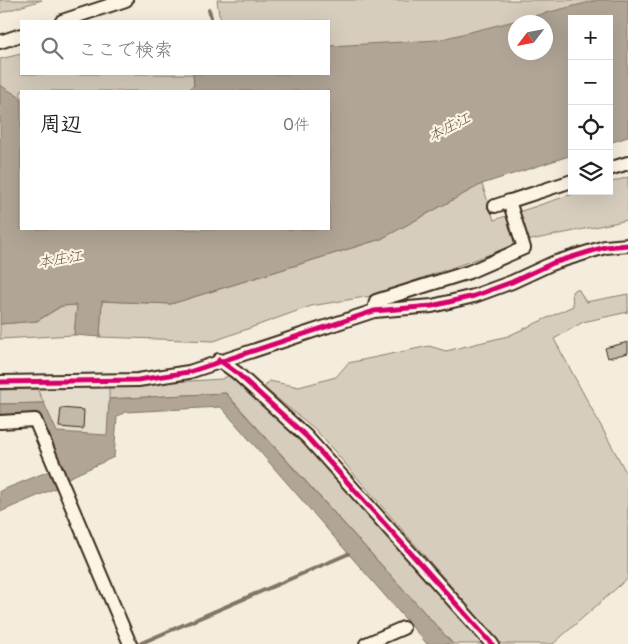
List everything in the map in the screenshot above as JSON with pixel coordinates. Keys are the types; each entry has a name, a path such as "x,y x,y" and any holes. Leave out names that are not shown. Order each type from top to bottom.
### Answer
{"street":[{"path":"65,20 126,0"},
{"path":"0,42 20,35"},
{"path":"613,168 628,163"},
{"path":"495,206 568,182"},
{"path":"374,311 376,301 469,272 524,248 509,201"},
{"path":"0,382 138,380 189,372 220,360 374,311 432,306 474,296 512,282 553,263 605,247 628,245"},
{"path":"220,360 237,373 307,438 492,644"},
{"path":"0,422 35,420 130,644"},
{"path":"366,644 403,628"}],"shaded area":[{"path":"0,0 42,0 0,13"},
{"path":"217,0 628,0 628,14 613,18 613,15 568,15 568,19 553,21 553,15 508,15 508,24 330,68 330,20 222,20 219,15"},
{"path":"20,54 20,75 193,75 194,85 192,90 20,90 20,168 0,106 0,59"},
{"path":"628,177 628,220 531,240 371,296 311,306 214,341 100,337 102,301 171,304 381,239 482,184 494,220 570,195 613,195 613,182"},
{"path":"575,289 579,290 586,302 628,294 628,312 583,322 554,339 628,476 628,578 553,644 501,644 315,429 264,388 269,381 299,387 336,377 348,363 429,346 446,351 508,336 573,306 572,292"},
{"path":"77,305 74,335 0,339 0,324 37,321 62,306"},
{"path":"231,374 306,443 484,644 453,644 226,393 109,399 109,386 222,379"},
{"path":"109,386 107,435 57,432 37,389"},
{"path":"37,389 44,403 0,404 0,390"}],"water":[{"name":"本庄江","path":"598,0 628,0 628,137 613,142 613,15 568,15 568,156 482,184 381,239 171,304 102,301 100,337 74,335 77,305 61,306 37,321 0,324 0,85 20,97 20,230 330,230 330,90 188,90 194,85 193,75 330,75 330,46 438,40 508,22 508,60 553,60 553,15 538,15"},
{"path":"225,393 453,644 427,644 221,407 125,412 117,417 114,457 55,484 56,488 0,512 0,491 49,471 51,474 62,469 40,415 0,416 0,404 44,403 57,432 107,435 109,399"}],"building":[{"path":"628,342 628,353 608,358 605,348"},
{"path":"61,408 84,410 83,429 59,427"}],"waterway":[{"path":"209,10 212,20"},
{"path":"139,644 348,554"}],"cycle path":[{"path":"0,382 138,380 189,372 374,311 432,306 474,296 512,282 553,263 605,247 628,245"},
{"path":"219,360 237,373 307,437 492,644"}]}
